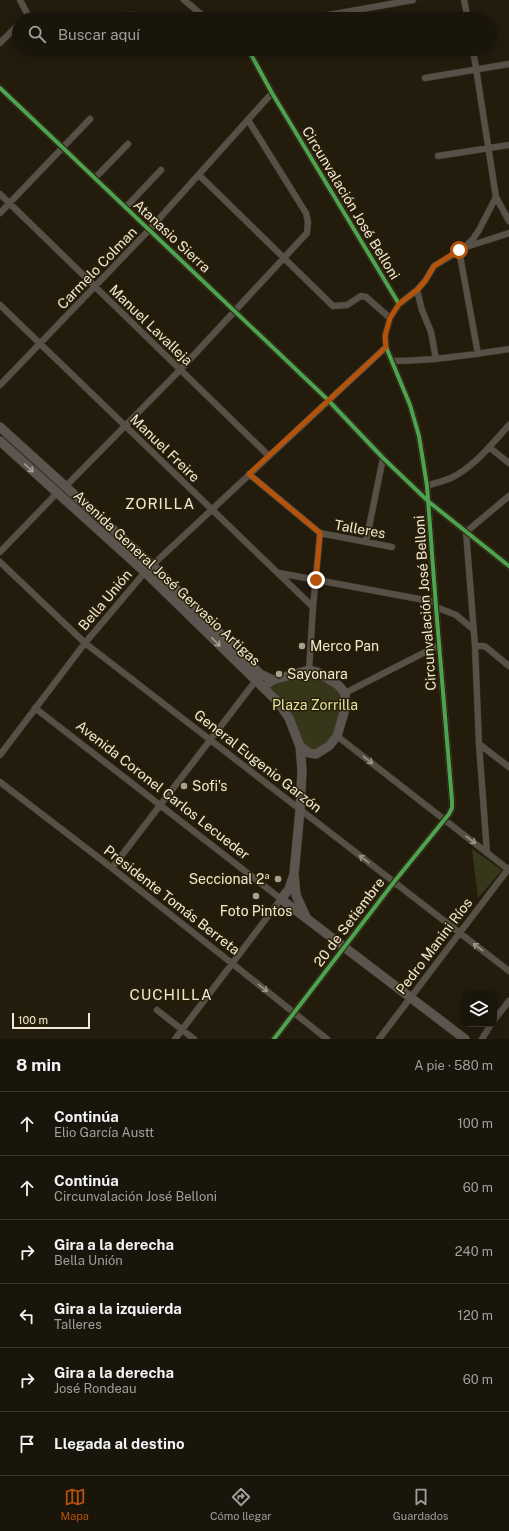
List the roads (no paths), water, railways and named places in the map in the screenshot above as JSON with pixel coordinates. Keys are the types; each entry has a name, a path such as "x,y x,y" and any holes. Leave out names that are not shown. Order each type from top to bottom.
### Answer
{"main road":[{"name":"Avenida General José Gervasio Artigas","path":"0,427 152,565 258,677 267,691 278,702 289,718 300,746 302,770 294,874"},
{"name":"Avenida General José Gervasio Artigas","path":"0,441 145,572 258,677 273,680"},
{"path":"267,691 267,685 273,680 309,670 317,672 338,685 345,693 345,709 338,736 329,746 307,760 302,770"},
{"path":"300,746 309,753 316,754"},
{"path":"281,899 291,884 294,874"},
{"path":"294,874 296,895 306,917"},
{"name":"Avenida Coronel Carlos Lecueder","path":"281,899 466,1039"}],"street":[{"path":"20,0 26,12"},
{"path":"184,0 199,12"},
{"path":"342,12 399,1 413,0"},
{"path":"464,0 467,12"},
{"path":"0,43 12,31"},
{"name":"Circunvalación José Belloni","path":"252,56 272,93 399,304 390,318 385,336 386,347 410,405 419,436 429,502 452,801 452,808 444,820"},
{"path":"474,56 496,197 509,221"},
{"path":"425,78 509,64"},
{"name":"Atanasio Sierra","path":"0,88 236,311 328,400 383,458 429,502 509,566"},
{"name":"Carmelo Colman","path":"0,385 150,230 272,93"},
{"path":"0,213 90,119"},
{"path":"65,487 180,370 307,233 308,222 306,213 248,120"},
{"path":"95,178 128,144"},
{"path":"438,156 509,145"},
{"path":"126,207 161,170"},
{"path":"199,175 333,306 347,306 361,296 366,297 390,318"},
{"name":"Manuel Lavalleja","path":"0,194 268,455"},
{"path":"461,249 479,230 496,197"},
{"path":"399,304 417,290 425,281 434,266 461,249 509,233"},
{"path":"461,249 478,354"},
{"path":"417,290 422,310 431,332 436,359"},
{"name":"Manuel Freire","path":"0,305 313,607"},
{"name":"Bella Unión","path":"0,755 85,642 145,572 268,455 386,347"},
{"path":"392,361 436,359 509,349"},
{"path":"427,486 450,478 462,471 482,455 509,425"},
{"path":"489,447 509,463"},
{"path":"366,542 383,458"},
{"name":"Talleres","path":"249,474 320,533 392,547"},
{"path":"0,552 57,493"},
{"path":"487,853 479,744 475,646 466,532 509,496"},
{"path":"309,670 320,533"},
{"name":"General Eugenio Garzón","path":"0,562 85,642 509,971"},
{"path":"279,573 436,605 456,615 473,629"},
{"path":"345,693 439,645"},
{"path":"475,646 484,646 509,666"},
{"path":"112,868 161,806 258,677"},
{"name":"Avenida Coronel Carlos Lecueder","path":"35,708 281,899"},
{"path":"338,736 444,820 509,869"},
{"path":"479,744 509,767"},
{"name":"Presidente Tomás Berreta","path":"0,782 112,868 327,1039"},
{"name":"20 de Setiembre","path":"274,1039 394,882 444,820"},
{"name":"Pedro Manini Ríos","path":"379,1039 459,932 509,869"},
{"path":"175,1039 281,899"},
{"path":"497,1016 509,1001"},
{"path":"157,1010 194,1039"},
{"path":"482,1039 490,1027"}],"place":[{"name":"Merco Pan","path":"302,646"},
{"name":"Sayonara","path":"279,674"},
{"name":"Sofi's","path":"184,786"},
{"name":"Seccional 2ª","path":"278,879"},
{"name":"Foto Pintos","path":"256,896"}],"district":[{"name":"ZORILLA","path":"160,503"},
{"name":"CUCHILLA","path":"171,994"}],"park label":[{"name":"Plaza Zorrilla","path":"315,705"}]}
